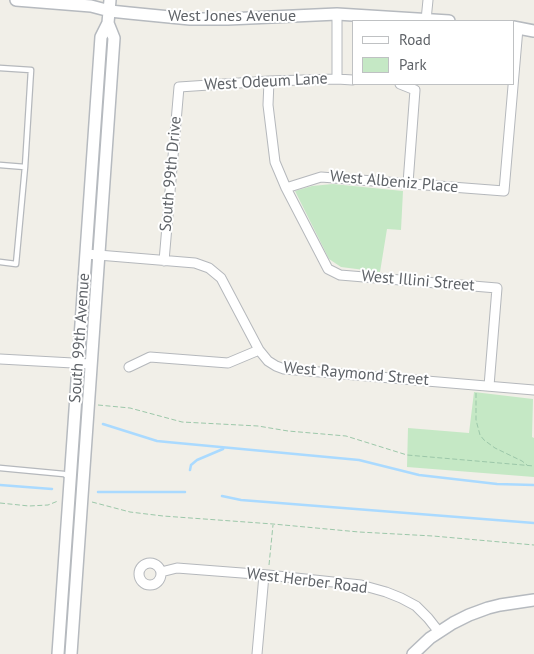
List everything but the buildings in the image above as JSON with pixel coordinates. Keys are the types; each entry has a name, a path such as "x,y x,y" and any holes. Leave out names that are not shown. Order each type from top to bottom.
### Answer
{"main road":[{"name":"West Jones Avenue","path":"16,0 91,6 110,5 190,19 337,14 426,20"},
{"name":"South 99th Avenue","path":"58,654 101,37 108,23 110,5"},
{"name":"South 99th Avenue","path":"70,654 114,38 108,23"},
{"path":"515,28 534,31"},
{"path":"413,654 439,632 469,615 488,608 534,600"}],"street":[{"path":"426,20 428,0"},
{"path":"337,14 338,79"},
{"name":"West Albeniz Place","path":"514,43 515,28"},
{"name":"West Odeum Lane","path":"179,87 269,81 352,80"},
{"path":"269,81 268,105 275,162 286,188"},
{"path":"402,85 415,90 408,183"},
{"name":"West Albeniz Place","path":"286,188 321,177 504,191 511,85"},
{"name":"South 99th Drive","path":"164,261 179,87"},
{"name":"West Illini Street","path":"286,188 328,269 340,275 497,288 489,386"},
{"path":"86,254 202,265 214,271 221,278 259,350 228,363 150,358 129,367"},
{"name":"West Raymond Street","path":"259,350 268,361 284,369 534,390"},
{"path":"0,359 91,364"},
{"name":"West Herber Road","path":"161,572 177,568 361,585 386,592 416,606 439,632"},
{"path":"258,654 266,575"}],"lane":[{"path":"0,68 31,70 16,264 0,262"},
{"path":"0,165 25,167"},
{"path":"0,468 64,474 70,481"}],"path":[{"path":"476,385 476,420 480,435 495,448 527,465"},
{"path":"95,405 130,408 182,422 258,426 288,431 346,436 407,455 534,466"},
{"path":"0,503 29,506 48,504 68,498"},
{"path":"81,499 130,512 163,516 534,545"},
{"path":"266,575 273,524"}],"green space":[{"path":"333,184 403,191 401,230 387,229 380,272 341,267 329,259 295,191 312,186"},
{"path":"474,392 533,399 534,477 407,467 408,428 469,433"}],"waterway":[{"path":"103,424 157,441 359,460 419,475 497,484 534,485"},
{"path":"190,470 191,465 197,460 223,449"},
{"path":"0,485 52,489"},
{"path":"98,492 185,492"},
{"path":"222,496 241,500 534,523"}]}
